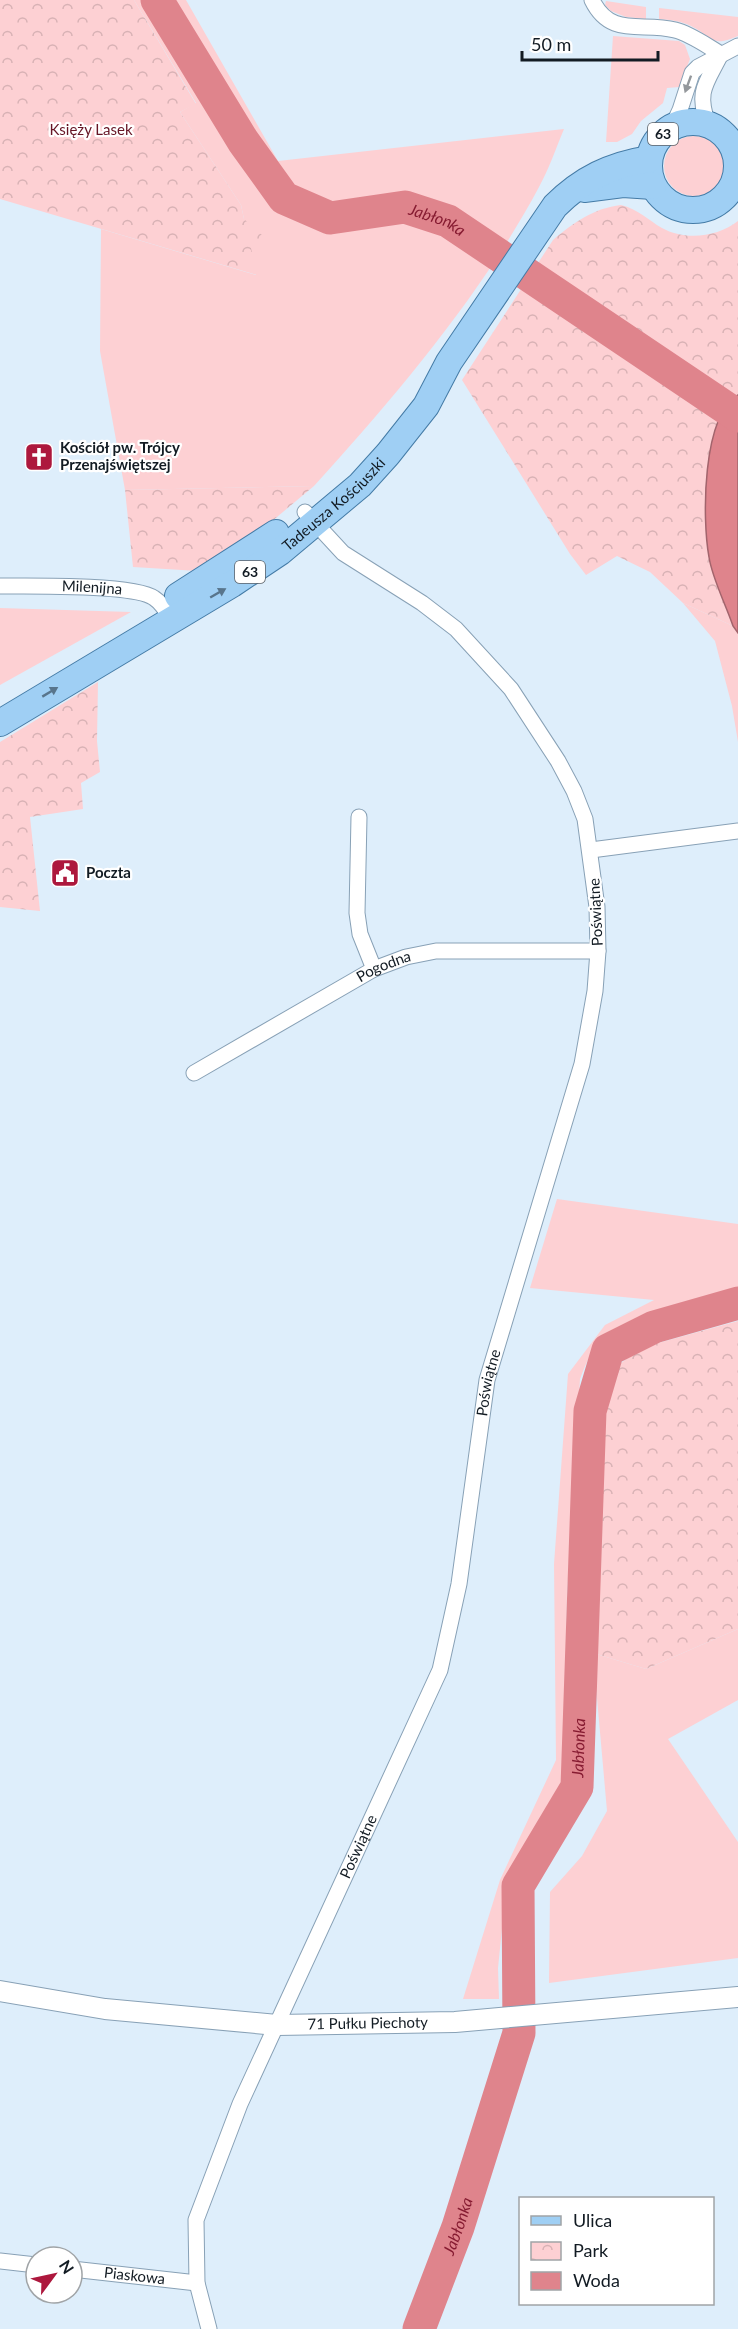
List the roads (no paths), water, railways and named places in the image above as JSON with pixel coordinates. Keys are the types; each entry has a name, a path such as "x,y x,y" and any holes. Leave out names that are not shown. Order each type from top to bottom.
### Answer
{"main road":[{"name":"63","path":"653,186 649,159 661,135 672,127 684,123 708,124"},
{"path":"572,190 623,184 653,186 669,203 691,211 714,206 731,190 737,179 738,169 736,149 719,130 708,124"},
{"name":"Tadeusza Kościuszki","path":"0,703 167,613 232,585 280,552 310,518 360,485 426,406 449,362 555,206 572,190 595,174 620,165 649,159"},
{"name":"Tadeusza Kościuszki","path":"0,723 167,613"}],"street":[{"path":"592,0 604,17 616,25 672,29 721,54"},
{"path":"672,127 692,73 698,67 738,46"},
{"path":"708,124 701,97 721,54"},
{"name":"Poświątne","path":"209,2329 197,2283 196,2220 240,2104 440,1670 459,1584 487,1380 582,1064 595,991 598,951 597,907 585,819 574,791 558,761 511,689 456,629 422,603 343,553 310,518"},
{"name":"Milenijna","path":"0,586 125,589 153,596 167,613"},
{"path":"359,817 357,913 360,934 374,969"},
{"path":"591,850 738,831"},
{"name":"Pogodna","path":"194,1073 374,969 406,957 436,951 598,951"},
{"name":"71 Pułku Piechoty","path":"0,1991 105,2009 277,2025 455,2022 738,1997"},
{"path":"0,2261 24,2264"},
{"name":"Piaskowa","path":"84,2270 197,2283"}],"water":[{"path":"738,395 738,633 733,626 713,574 709,557 706,495 707,470 717,424 726,406"}],"waterway":[{"name":"Jabłonka","path":"157,0 243,141 284,198 330,218 405,207 448,221 738,416"},
{"name":"Jabłonka","path":"419,2329 458,2227 519,2033 518,1886 577,1787 590,1411 608,1350 654,1327 738,1303"}],"place":[{"name":"Kościół pw. Trójcy Przenajświętszej","path":"39,457"},
{"name":"Poczta","path":"65,873"}],"park label":[{"name":"Księży Lasek","path":"91,130"}]}
